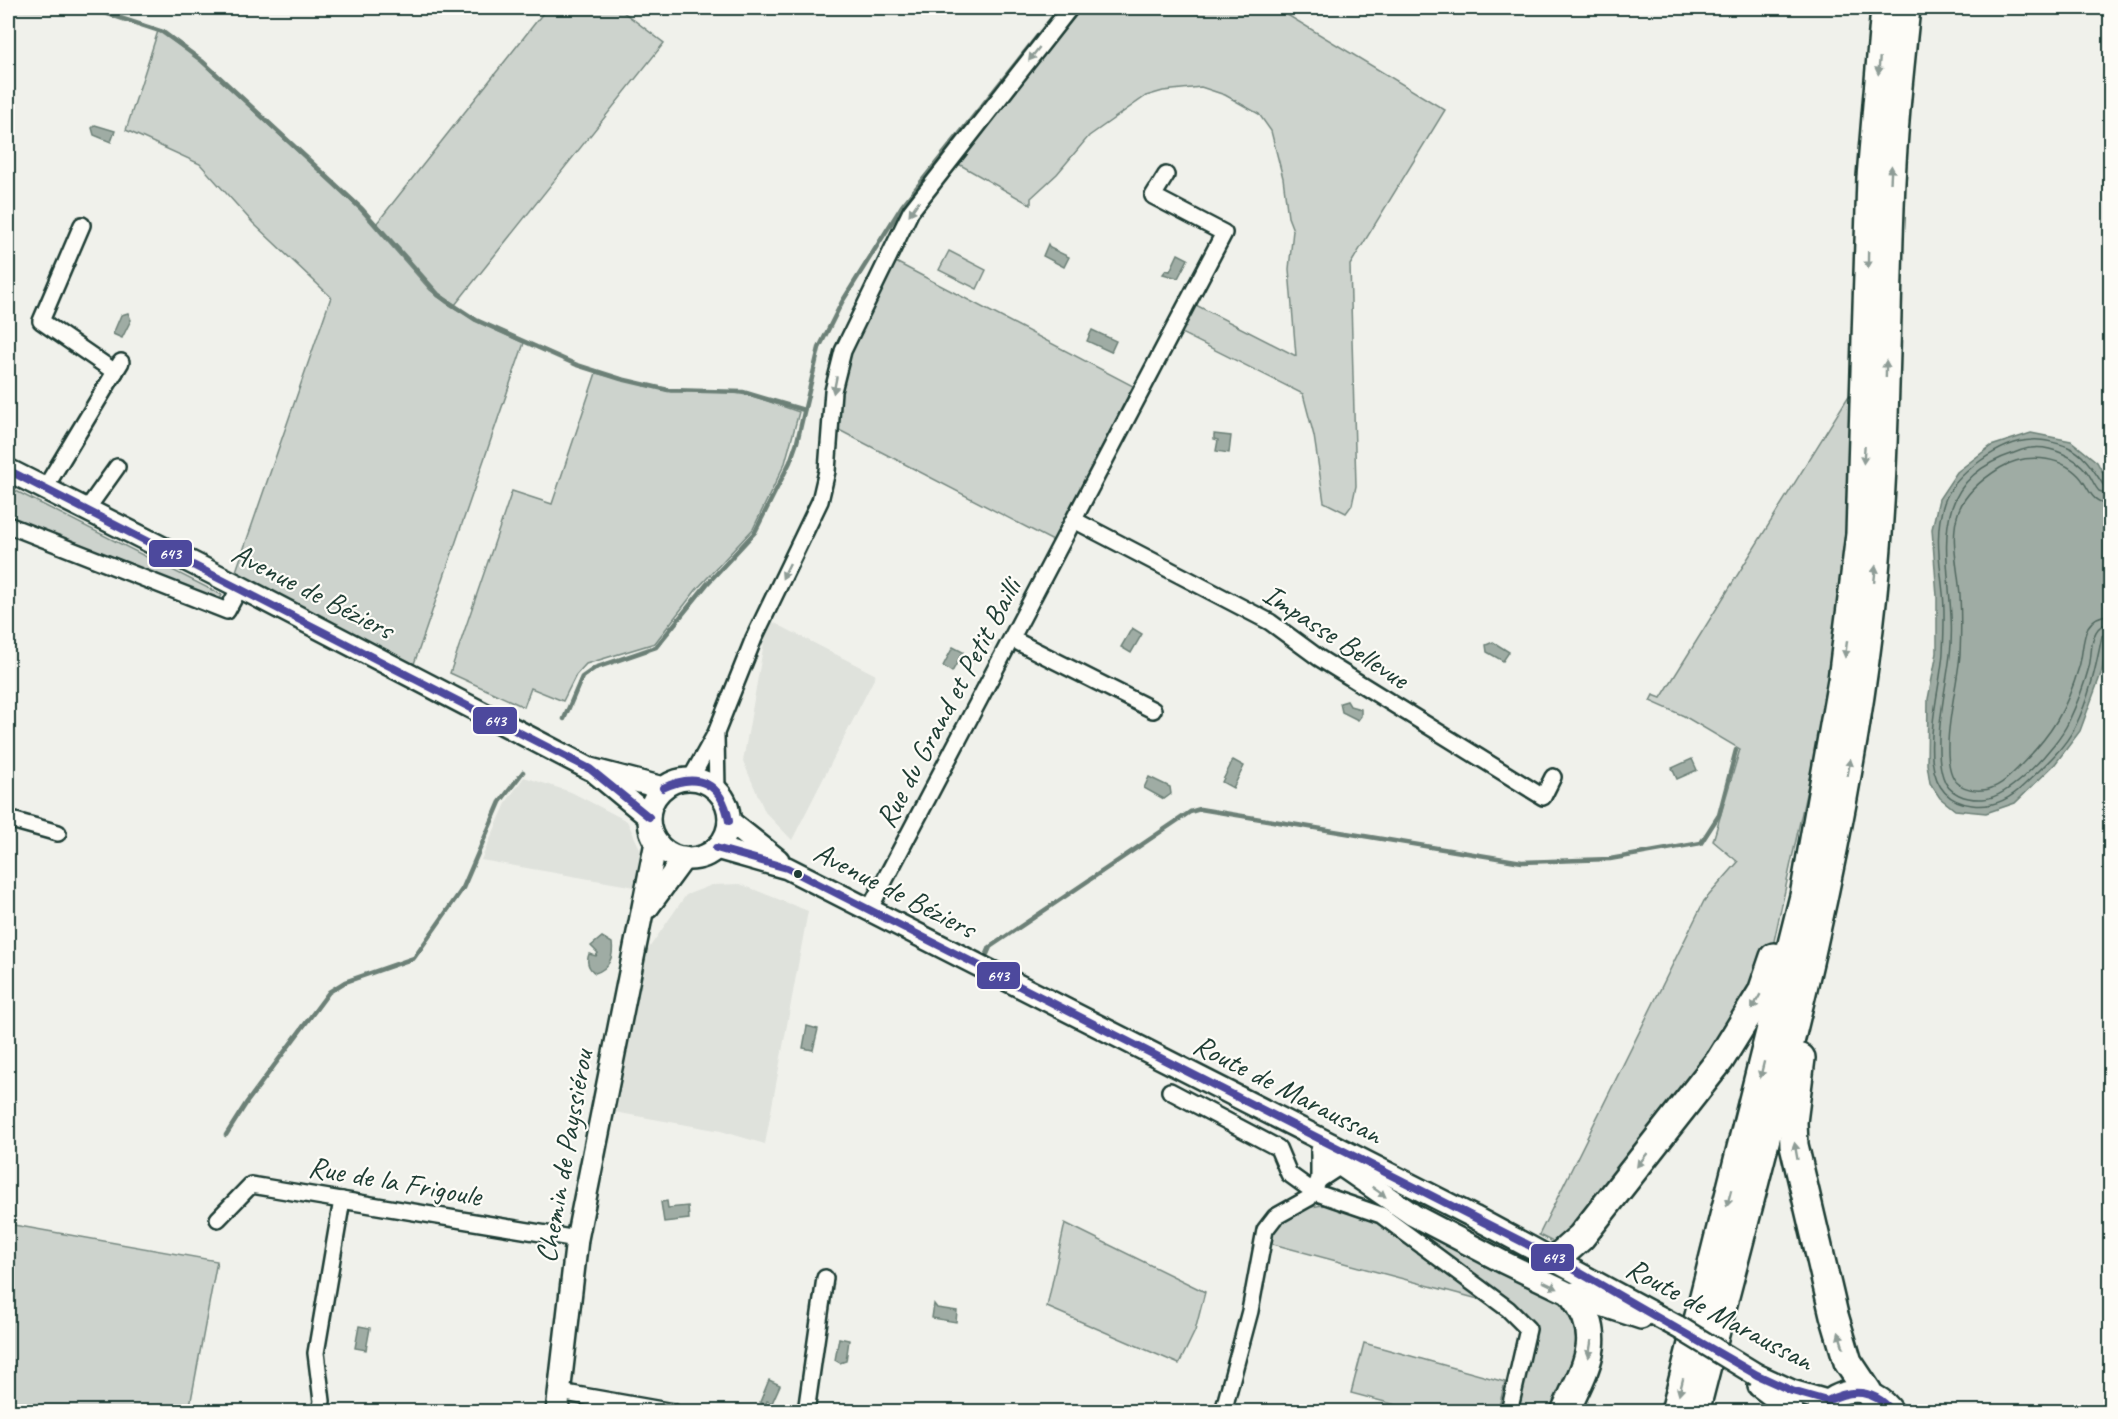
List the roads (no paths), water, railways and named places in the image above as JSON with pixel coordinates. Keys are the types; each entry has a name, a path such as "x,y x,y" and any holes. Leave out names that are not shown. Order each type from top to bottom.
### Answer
{"highway":[{"path":"1695,1412 1810,958 1831,817 1842,680 1860,534 1871,177 1885,8"},
{"path":"1675,1412 1777,1010 1857,716 1875,570 1885,427 1893,149 1906,8"},
{"path":"1556,1259 1581,1237 1720,1060 1751,1011 1762,992 1779,940 1804,837 1831,817"},
{"path":"1831,817 1845,856 1802,1051 1795,1097 1794,1134 1799,1170 1834,1315 1848,1362 1868,1392"},
{"path":"1565,1412 1591,1354 1592,1330 1584,1310 1574,1296"}],"main road":[{"name":"Avenue de Béziers","path":"8,470 240,587 590,769 649,817"},
{"name":"Avenue de Béziers","path":"590,769 663,788"},
{"path":"691,778 700,780 717,790 728,809 729,821 727,831 716,848 707,855 684,858 664,850 656,842 649,817 656,796 663,788 681,779 691,778"},
{"name":"Avenue de Béziers","path":"729,821 787,868"},
{"name":"Chemin de Payssiérou","path":"559,1402 577,1239 644,913 656,842"},
{"name":"Avenue de Béziers","path":"716,848 787,868 1168,1063"},
{"name":"Chemin de Payssiérou","path":"644,913 684,858"},
{"name":"Route de Maraussan","path":"1168,1063 1556,1259 1755,1379 1793,1412"},
{"name":"Route de Maraussan","path":"1168,1063 1319,1150 1413,1215 1574,1296 1676,1331"},
{"name":"Route de Maraussan","path":"1755,1379 1792,1391 1823,1406"},
{"path":"1823,1406 1846,1392 1868,1392 1879,1397 1893,1412"}],"street":[{"path":"691,778 716,733 754,638 820,501 827,471 833,391 843,351 911,211 1070,8"},
{"name":"Rue du Grand et Petit Bailli","path":"869,910 1224,233 1153,196 1166,175"},
{"path":"45,488 118,367 41,321 82,225"},
{"path":"87,509 117,467"},
{"name":"Impasse Bellevue","path":"1074,520 1270,622 1319,658 1543,797 1553,777"},
{"path":"8,525 227,611 240,587"},
{"path":"1012,639 1153,710"},
{"path":"716,733 717,790"},
{"path":"8,819 58,833"},
{"path":"1170,1091 1278,1148 1289,1174 1381,1215 1508,1309 1528,1329 1509,1412"},
{"path":"1317,1186 1319,1150"},
{"path":"1223,1412 1250,1311 1265,1230 1275,1216 1300,1204 1342,1165"},
{"name":"Rue de la Frigoule","path":"218,1219 251,1185 577,1239"},
{"path":"320,1412 322,1401 316,1353 342,1200"},
{"path":"806,1412 825,1278"},
{"path":"559,1402 673,1412"}],"water":[{"path":"95,125 115,131 111,142 94,135 92,128"},
{"path":"1048,244 1050,248 1069,257 1064,267 1043,256"},
{"path":"1178,254 1188,259 1178,278 1163,274 1166,270 1170,271"},
{"path":"128,313 131,320 122,338 113,334 121,315"},
{"path":"1092,330 1116,341 1111,352 1087,341"},
{"path":"2031,433 2071,441 2097,462 2110,486 2110,622 2102,671 2080,731 2055,764 2015,803 1986,813 1955,810 1940,798 1930,783 1927,764 1928,699 1937,653 1937,596 1932,529 1939,499 1957,472 1991,446"},
{"path":"1214,434 1231,436 1229,453 1216,451 1218,440 1214,439"},
{"path":"1132,628 1142,634 1131,653 1121,647"},
{"path":"1493,642 1509,652 1503,661 1487,652 1486,645"},
{"path":"953,647 963,652 952,672 943,666"},
{"path":"1347,701 1350,706 1361,709 1361,716 1358,720 1342,712 1340,703"},
{"path":"1692,759 1697,770 1677,779 1672,768"},
{"path":"1233,760 1244,766 1233,788 1222,782"},
{"path":"1149,777 1170,787 1171,794 1164,799 1144,788"},
{"path":"602,937 612,943 612,953 610,962 604,969 595,973 588,965 588,957 589,954 596,956 598,953 591,946"},
{"path":"807,1026 818,1029 813,1050 803,1048"},
{"path":"667,1201 668,1208 688,1206 689,1219 664,1222 661,1202"},
{"path":"934,1304 937,1308 957,1311 956,1322 932,1318"},
{"path":"359,1326 370,1328 366,1350 355,1348"},
{"path":"839,1338 849,1340 846,1361 840,1363 835,1360"},
{"path":"769,1380 780,1385 772,1403 767,1401 765,1405 760,1402"}],"waterway":[{"path":"564,719 582,677 595,668 656,647 707,584 755,532 790,462 797,442 819,348 842,302 902,206 1060,8"},
{"path":"8,9 99,11 163,32 202,61 362,209 438,295 476,320 577,365 621,379 668,390 743,392 804,410"},
{"path":"987,954 990,947 1190,812 1200,809 1522,862 1610,859 1701,843 1719,815 1736,750"},
{"path":"226,1135 247,1102 329,992 345,982 414,958 463,888 500,802 523,772"}]}
